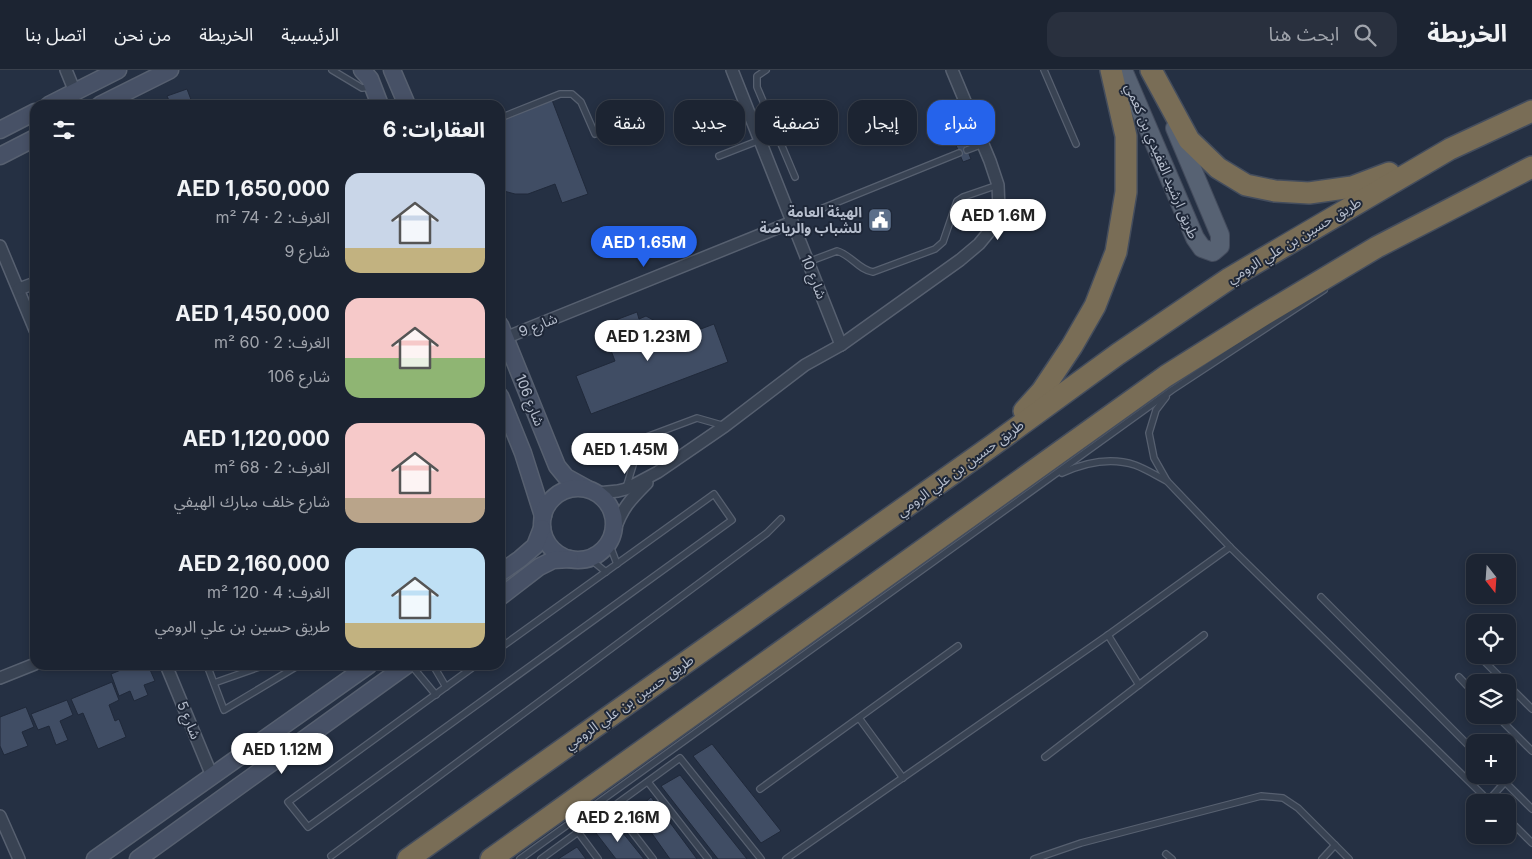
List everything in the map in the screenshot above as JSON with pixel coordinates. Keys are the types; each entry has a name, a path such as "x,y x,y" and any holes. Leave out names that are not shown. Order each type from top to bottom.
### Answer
{"highway":[{"path":"993,445 1042,392 1072,346 1094,306 1116,252 1126,192 1126,136 1111,70"},
{"path":"1150,70 1189,140 1218,168 1246,185 1275,191 1309,194 1352,187 1450,149"},
{"name":"طريق حسين بن علي الرومي","path":"408,859 993,445 1118,354 1230,278 1450,149 1532,111"},
{"path":"491,859 1166,376 1377,247 1532,167"}],"main road":[{"name":"طريق ارشيد القفيدي بن كعمي","path":"1123,70 1196,238 1202,248 1213,252 1220,246 1221,240 1218,229 1150,70"}],"street":[{"path":"66,70 76,92"},
{"path":"59,100 118,70"},
{"path":"110,100 170,70"},
{"path":"362,70 370,80 378,100"},
{"path":"392,70 405,100"},
{"name":"شارع 10","path":"732,70 755,128"},
{"path":"952,70 964,100"},
{"path":"0,130 30,115"},
{"path":"0,156 30,141"},
{"name":"شارع 10","path":"762,145 841,345"},
{"path":"505,570 534,546 547,505 555,496 565,490 576,488 593,491 626,489 658,472 726,426 805,365 841,345 980,244 993,227 999,208 998,185 982,145"},
{"name":"شارع 9","path":"505,331 735,246 792,222"},
{"path":"0,246 30,317"},
{"path":"19,289 30,285"},
{"name":"شارع 106","path":"505,337 557,466 566,477 593,491"},
{"name":"شارع 106","path":"505,408 523,453 542,522"},
{"path":"512,425 521,430 529,430 538,419"},
{"path":"505,592 539,567 553,560 589,558 600,553 611,537 627,503 658,472"},
{"path":"593,491 606,500 612,510 614,521 611,537"},
{"path":"542,522 545,538 551,548 560,555 570,559"},
{"path":"0,678 30,666"},
{"name":"شارع 5","path":"168,670 212,776"},
{"path":"95,859 362,670"},
{"path":"138,859 400,670"},
{"path":"0,816 19,859"}],"lane":[{"path":"332,70 362,88 373,86"},
{"path":"766,70 757,76 757,87 795,177"},
{"path":"1044,70 1076,144"},
{"path":"505,116 560,94 572,94 581,102 595,134"},
{"path":"719,156 755,142"},
{"path":"967,150 980,145"},
{"path":"823,208 959,153"},
{"path":"808,262 837,251 873,272 928,252 943,242 957,201 962,197 998,185"},
{"path":"1342,275 1377,247"},
{"path":"520,859 1172,390 1328,287"},
{"path":"1172,390 1156,410 1149,433 1154,458 1167,481 1230,547 1481,794"},
{"path":"626,489 641,440 697,418 726,426"},
{"path":"1051,478 1079,465 1108,462 1134,465 1167,481"},
{"path":"469,670 288,802 308,827 732,520 714,494 505,644"},
{"path":"331,856 766,533 781,519"},
{"path":"611,537 617,564"},
{"path":"786,859 1108,635 1230,547"},
{"path":"589,558 606,572"},
{"path":"1321,597 1466,743"},
{"path":"1108,635 1139,685"},
{"path":"1045,757 1204,635"},
{"path":"760,789 958,646"},
{"path":"1487,664 1496,674"},
{"path":"209,670 224,710 292,670"},
{"path":"214,683 251,670"},
{"path":"415,670 436,695"},
{"path":"436,670 446,687"},
{"path":"1459,677 1466,684"},
{"path":"1516,694 1532,709"},
{"path":"859,718 903,778"},
{"path":"1505,724 1532,751"},
{"path":"545,858 680,758 761,859"},
{"path":"648,782 708,859"},
{"path":"1495,794 1503,784"},
{"path":"1507,784 1532,809"},
{"path":"1034,859 1048,857 1081,843 1261,796 1283,798 1298,808 1349,859"},
{"path":"614,806 653,859"},
{"path":"1516,827 1532,843"},
{"path":"578,832 598,859"},
{"path":"1322,859 1335,846"},
{"path":"1166,854 1172,859"}],"building":[{"path":"187,89 191,100 169,100 167,96"},
{"path":"552,100 588,194 562,203 555,184 528,194 505,191 505,118"},
{"path":"956,145 965,145 971,159 963,162"},
{"path":"637,312 639,319 646,316 655,321 664,343 714,324 728,362 591,414 576,376 615,361 607,340 610,331 616,329 613,321"},
{"path":"121,670 150,670 155,681 144,685 148,695 134,701 130,691 119,696 111,674"},
{"path":"112,682 119,700 109,705 115,721 119,719 126,737 98,749 83,713 78,715 71,699"},
{"path":"67,700 73,715 60,721 68,740 56,745 49,726 38,730 31,714"},
{"path":"26,707 34,727 22,732 28,746 4,755 0,746 0,717"},
{"path":"712,744 781,831 761,843 693,756"},
{"path":"680,775 747,859 718,859 661,786"},
{"path":"651,797 697,859 670,859 636,811"},
{"path":"614,822 644,859 616,859 596,833"},
{"path":"577,847 586,859 558,859"}],"place":[{"name":"الهيئة العامة للشباب والرياضة","path":"880,220"}]}
